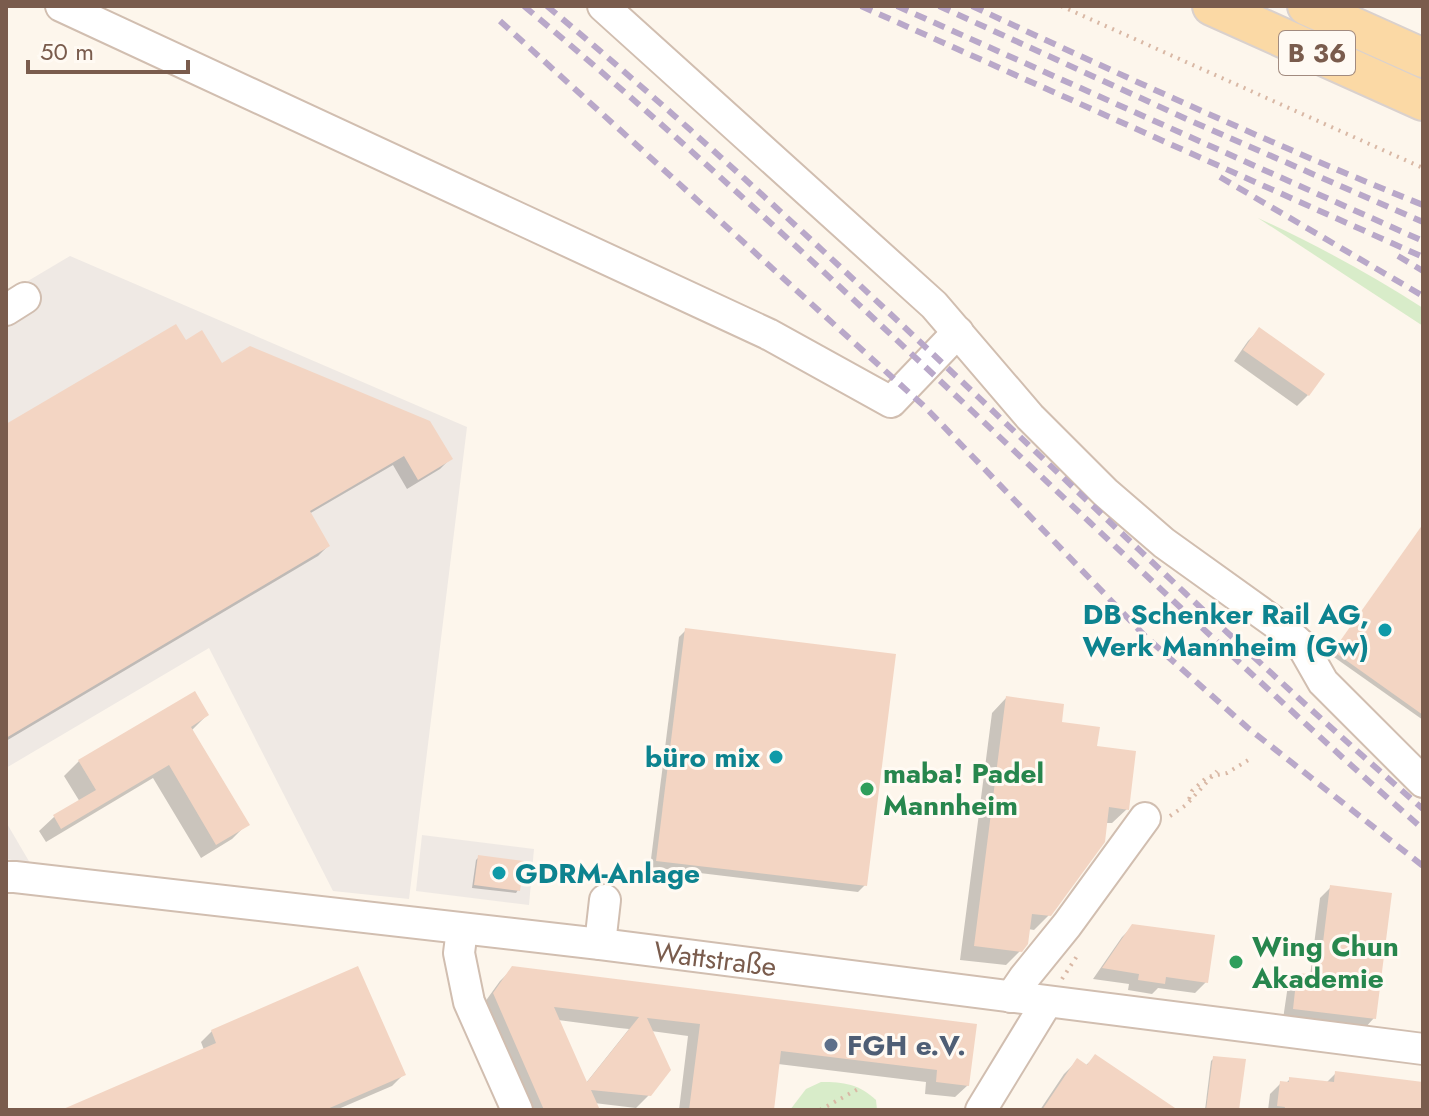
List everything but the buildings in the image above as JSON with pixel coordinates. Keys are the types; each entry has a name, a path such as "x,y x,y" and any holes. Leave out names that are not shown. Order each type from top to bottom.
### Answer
{"main road":[{"name":"B 36","path":"1212,6 1423,101"},
{"name":"B 36","path":"1307,6 1423,58"}],"street":[{"path":"61,6 768,334 891,402 958,332"},
{"path":"603,6 934,305 1030,417 1105,492 1164,543 1281,627 1303,647 1323,682 1423,782"},
{"path":"1011,997 1145,818"},
{"name":"Wattstraße","path":"6,877 600,944 1423,1049"},
{"path":"600,944 605,900"},
{"path":"462,929 459,953 469,1002 517,1110"},
{"path":"981,1110 1047,1002"}],"path":[{"path":"1061,6 1423,168"},
{"path":"1186,805 1192,791 1207,777 1227,773 1250,759"},
{"path":"820,1110 860,1088"}],"shaded area":[{"path":"70,256 467,427 409,899 333,891 209,648 6,768 6,294"},
{"path":"6,822 30,863 6,859"},
{"path":"422,835 534,849 529,905 416,891"}],"green space":[{"path":"1258,218 1342,260 1423,308 1423,326"},
{"path":"821,1082 857,1087 876,1100 877,1110 790,1110 806,1089"}],"railway":[{"path":"524,6 781,232 1253,675 1423,829"},
{"path":"547,6 770,202 1203,610 1423,809"},
{"path":"861,6 1423,257"},
{"path":"897,6 1423,241"},
{"path":"939,6 1423,222"},
{"path":"972,6 1253,133 1423,205"},
{"path":"500,21 925,407 1146,637 1248,728 1423,866"},
{"path":"1220,177 1423,296"},
{"path":"1398,256 1423,271"}],"place":[{"name":"DB Schenker Rail AG, Werk Mannheim (Gw)","path":"1385,630"},
{"name":"büro mix","path":"776,757"},
{"name":"maba! Padel Mannheim","path":"867,789"},
{"name":"GDRM-Anlage","path":"499,873"},
{"name":"Wing Chun Akademie","path":"1236,962"},
{"name":"FGH e.V.","path":"831,1045"}]}
